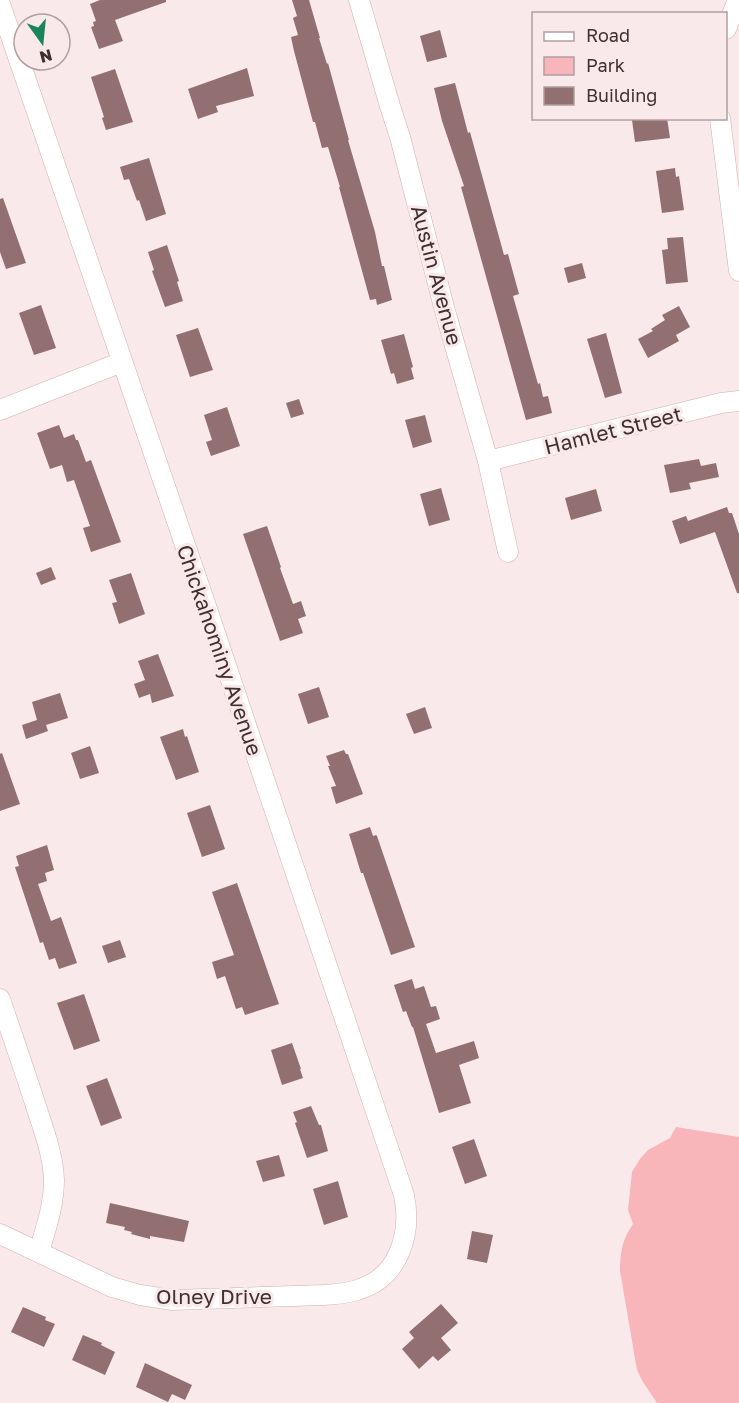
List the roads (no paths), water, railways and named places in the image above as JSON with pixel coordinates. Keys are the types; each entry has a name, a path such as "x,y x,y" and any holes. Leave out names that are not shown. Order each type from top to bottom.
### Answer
{"street":[{"name":"Austin Avenue","path":"359,0 400,137 445,310 488,461 508,552"},
{"path":"727,27 738,0"},
{"name":"Chickahominy Avenue","path":"0,4 404,1194 407,1209 402,1246 393,1264 384,1274 366,1286"},
{"path":"720,120 739,271"},
{"path":"0,410 122,362"},
{"name":"Hamlet Street","path":"488,461 739,400"},
{"path":"0,999 52,1161 53,1200 39,1252"},
{"name":"Olney Drive","path":"0,1234 112,1287 140,1295 173,1300 342,1294 366,1286"}]}
